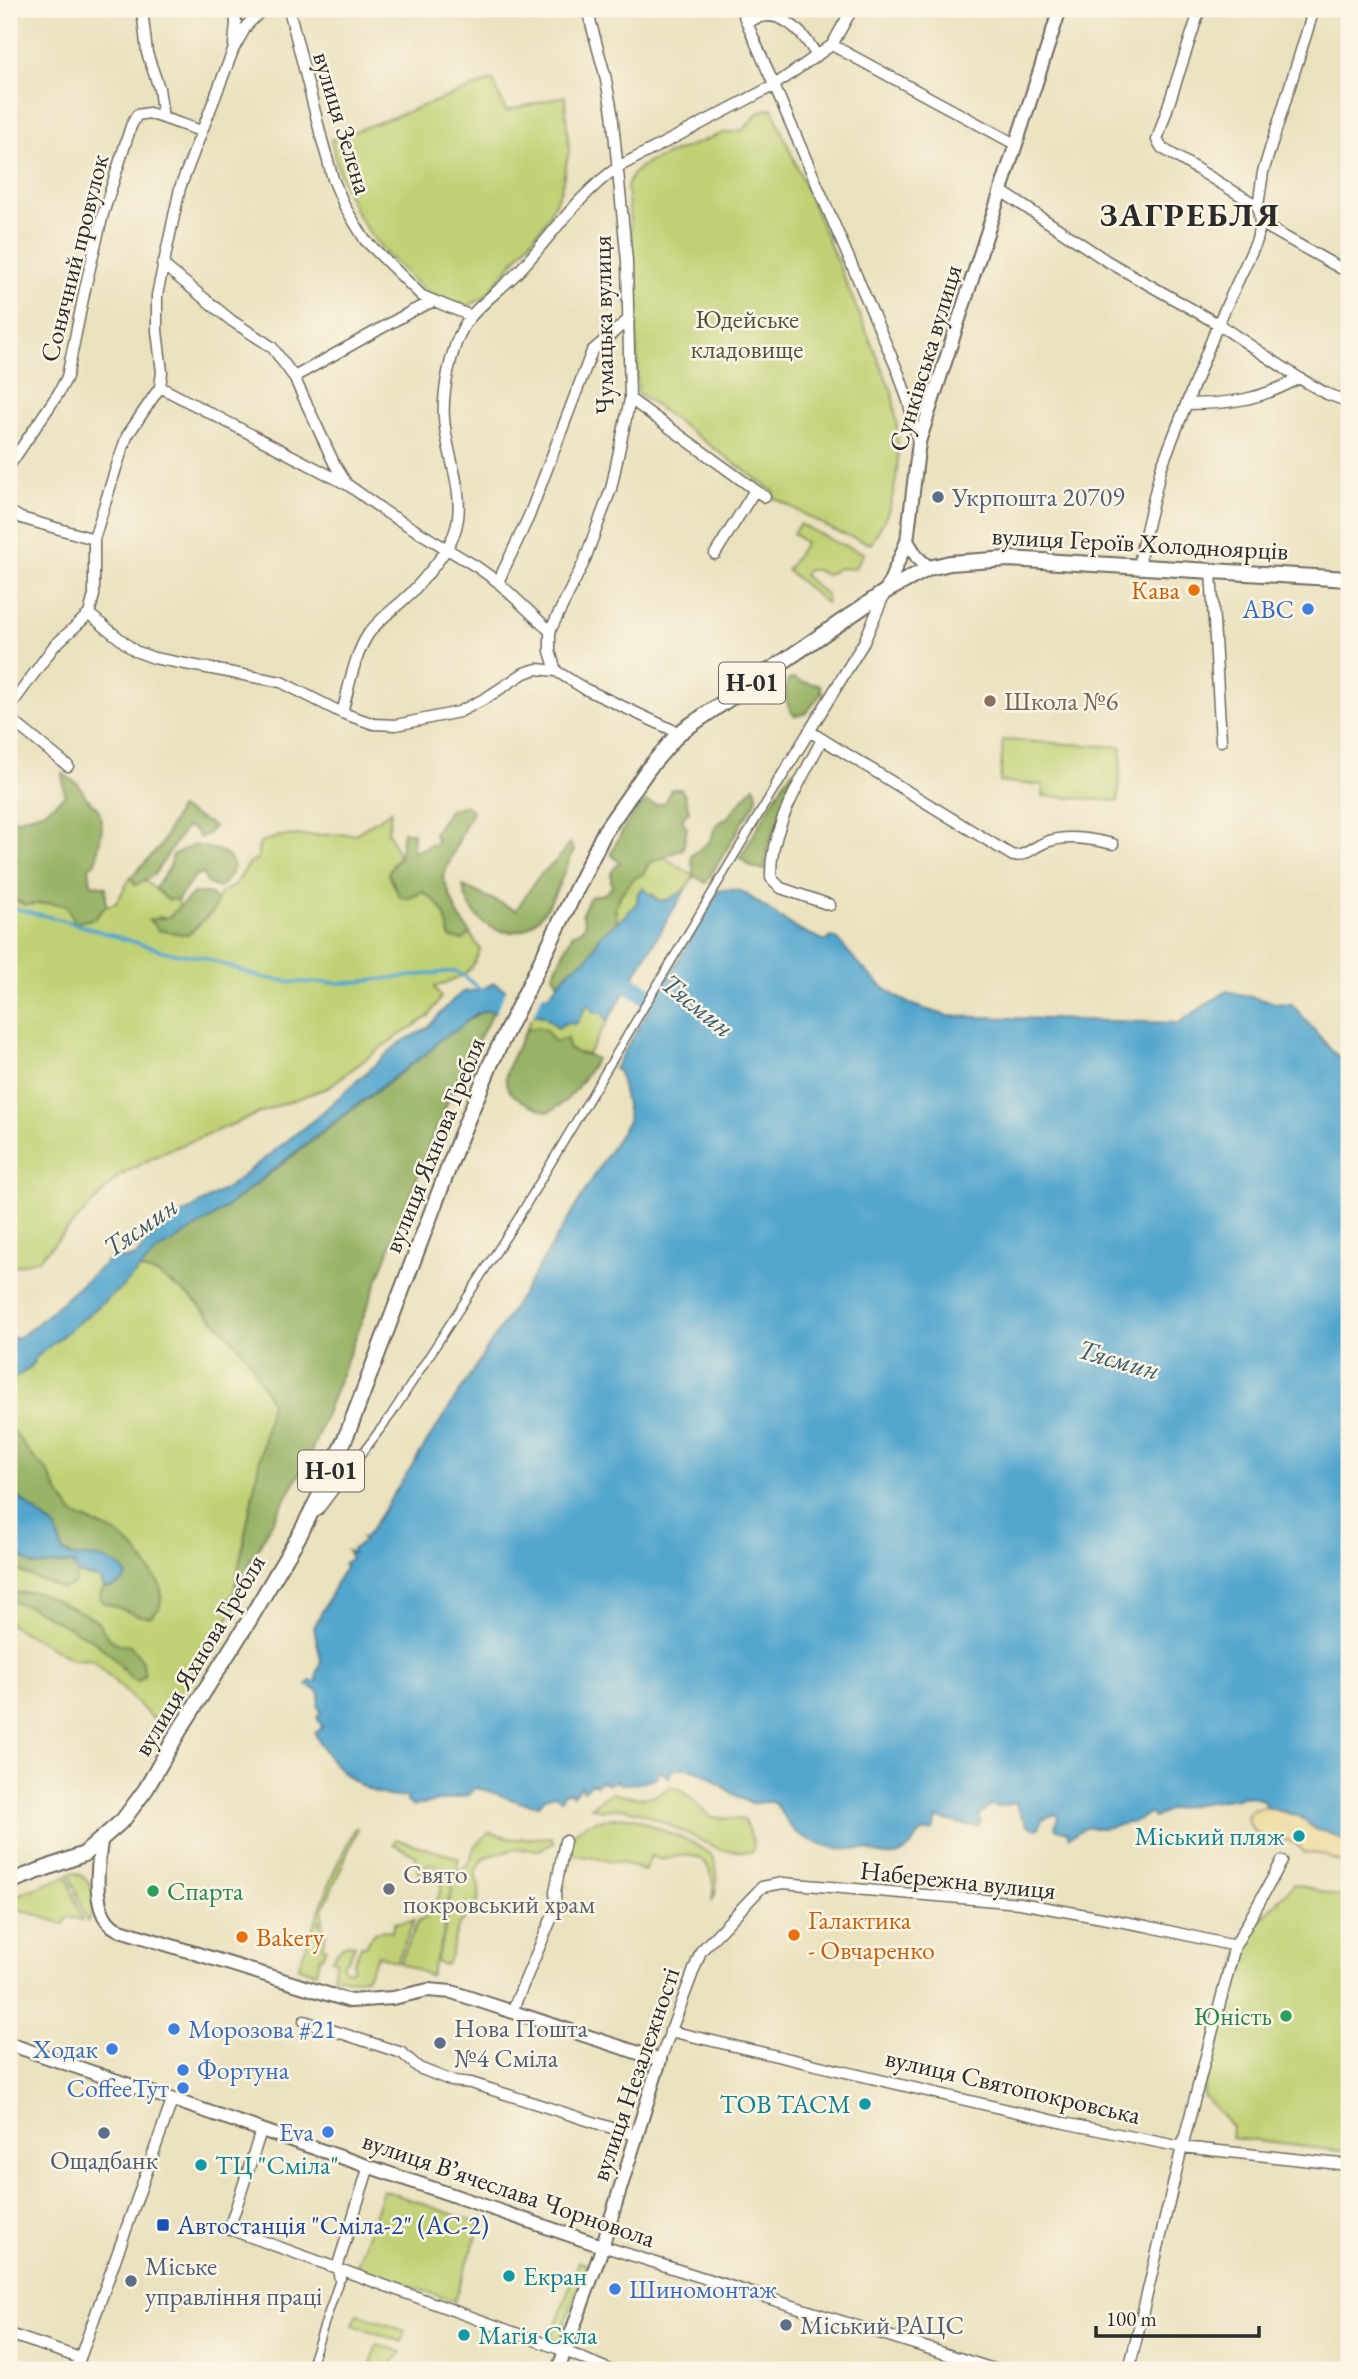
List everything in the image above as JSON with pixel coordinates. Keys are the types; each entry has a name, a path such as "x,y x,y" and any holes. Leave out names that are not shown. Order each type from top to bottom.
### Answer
{"main road":[{"name":"вулиця Героїв Холодноярців","path":"929,568 976,559 1007,559 1349,579"},
{"name":"вулиця Яхнова Гребля","path":"101,1841 123,1820 146,1789 300,1534 349,1429 491,1063 605,831 648,769 679,733 886,591 929,568"},
{"name":"Н-01","path":"9,1882 84,1854 101,1841"}],"street":[{"path":"142,9 147,53 159,88 163,118"},
{"path":"234,9 234,48"},
{"path":"9,708 54,646 89,614 94,595 94,539 127,436 160,387 162,372 157,331 157,295 180,188 234,48 247,25 263,9"},
{"name":"вулиця Зелена","path":"289,9 322,141 333,179 345,207 365,240 422,296 471,316"},
{"name":"Чумацька вулиця","path":"556,671 550,651 550,631 584,562 611,489 630,399 627,261 612,112 587,9"},
{"path":"741,9 899,374 919,442"},
{"path":"342,713 367,637 378,621 411,593 446,548 456,530 459,513 444,419 445,394 462,329 471,316 521,269 603,177 773,86 832,45 852,9"},
{"name":"Сунківська вулиця","path":"777,784 864,642 908,541 919,442 1060,9"},
{"path":"1200,9 1157,140 1162,148 1258,205"},
{"path":"1140,566 1153,494 1218,324 1257,240 1263,172 1314,9"},
{"path":"747,23 758,15 766,14 795,26 806,37 817,56"},
{"path":"832,45 1015,144"},
{"name":"Сонячний провулок","path":"9,466 67,377 100,226 131,126 137,115 149,113 201,131"},
{"path":"1001,191 1107,261 1218,324 1299,378 1327,394 1349,402"},
{"path":"1260,223 1340,268 1349,269"},
{"path":"162,264 232,321 272,347 294,377 334,463 348,485"},
{"path":"294,377 434,301"},
{"path":"498,582 529,516 592,351 629,319"},
{"path":"1186,404 1219,404 1248,399 1276,392 1299,378"},
{"path":"160,387 348,485 387,513 498,582 550,631"},
{"path":"630,399 765,497"},
{"path":"715,554 755,489"},
{"path":"9,511 94,539"},
{"path":"908,541 929,568"},
{"path":"1211,571 1221,741"},
{"path":"89,614 135,650 154,658 281,682 342,713 374,724 396,725 459,712 523,673 537,669 556,671 584,689 679,733"},
{"path":"537,669 550,651"},
{"path":"9,718 68,766"},
{"path":"809,731 1013,856 1023,856 1056,839 1092,839 1113,844"},
{"path":"822,739 786,813 774,846 771,878 781,888 830,905"},
{"path":"300,1534 391,1415 517,1220 777,784"},
{"path":"101,1841 97,1891 106,1920 117,1929 350,2001 393,1998 428,1990 452,1992 660,2060"},
{"path":"512,2011 556,1908 555,1892 565,1841"},
{"path":"84,1854 90,1856 94,1862 97,1874"},
{"path":"1129,2370 1182,2147 1235,1946 1282,1861"},
{"name":"Набережна вулиця","path":"701,1951 762,1888 783,1883 1020,1903 1146,1926 1235,1946"},
{"name":"вулиця Незалежності","path":"558,2370 602,2246 660,2060 701,1951"},
{"path":"304,2021 402,2053 419,2068 452,2081 471,2082 637,2136"},
{"name":"вулиця Святопокровська","path":"670,2031 1065,2123 1182,2147 1349,2165"},
{"name":"вулиця Вʼячеслава Чорновола","path":"9,2044 602,2246 998,2370"},
{"path":"75,2370 172,2101"},
{"path":"261,2131 229,2229 339,2273 565,2351 610,2370"},
{"path":"309,2370 369,2166"},
{"path":"9,2334 80,2358"}],"green space":[{"path":"493,80 506,111 565,96 569,151 561,190 545,223 484,298 468,306 424,289 376,242 348,195 331,140"},
{"name":"Юдейське кладовище","path":"772,108 892,392 898,436 896,480 887,513 871,544 835,531 773,497 774,492 638,393 634,268 627,186 632,175 646,163 723,133 743,130 759,112"},
{"path":"800,524 864,553 854,569 839,568 826,575 816,570 807,570 804,576 827,595 826,603 787,570 805,543 793,533"},
{"path":"795,678 801,682 820,685 822,693 806,713 795,716 789,708 786,684 788,680"},
{"path":"1003,740 1122,747 1118,801 1043,796 1043,785 1000,782"},
{"path":"793,771 800,774 768,845 765,870 751,867 740,858 785,780"},
{"path":"62,773 79,785 85,796 99,810 102,828 96,862 89,867 91,884 106,887 106,906 95,918 75,923 66,905 25,905 9,897 9,822 45,811 65,795"},
{"path":"754,786 757,792 755,803 706,883 694,876 691,856 710,841 716,825 728,817"},
{"path":"671,789 681,789 689,811 682,819 687,828 683,849 649,863 644,873 632,880 621,894 615,908 617,923 600,936 589,957 570,970 558,984 553,974 572,935 582,929 585,923 582,913 590,897 606,893 612,887 612,873 620,863 611,854 622,833 646,802 656,805 665,803"},
{"path":"465,805 472,810 443,877 457,913 470,933 463,940 450,938 445,917 436,902 423,892 409,898 400,897 388,873 399,857 403,832 413,832 413,852 437,843 434,833 450,809"},
{"path":"179,808 214,826 207,835 199,838 195,830 186,827 154,875 135,885 131,877 160,847"},
{"path":"391,811 388,831 399,857 392,865 409,898 423,892 440,906 451,937 463,940 470,933 480,949 469,971 434,987 441,997 429,1016 327,1088 162,1153 119,1176 39,1259 9,1268 9,897 25,905 66,905 95,918 106,906 116,903 131,877 135,885 144,880 168,900 178,899 179,909 169,917 159,917 171,931 189,934 213,911 220,893 234,886 249,864 258,858 261,842 280,836 355,834"},
{"path":"570,843 574,850 561,880 534,923 521,930 506,932 484,923 476,914 463,886 516,910 539,876 556,861"},
{"path":"194,845 218,850 228,856 234,867 230,876 219,888 208,884 202,873 195,876 178,899 168,900 155,888 170,867 173,855"},
{"path":"664,857 694,876 691,881 671,899 659,901 653,894 638,893 637,903 617,923 615,908 621,894 632,880 644,873 649,863"},
{"path":"194,893 209,893 217,902 213,911 189,934 159,931 149,920 169,917"},
{"path":"588,1003 603,1013 607,1022 588,1054 575,1053 568,1048 567,1038 555,1042 526,1030 533,1014 552,1021"},
{"path":"494,1011 464,1066 439,1121 310,1455 234,1591 271,1402 247,1356 228,1334 191,1297 157,1274 139,1269 156,1252 215,1216 433,1048 440,1037 458,1029 481,1012"},
{"path":"537,1027 545,1029 555,1042 567,1038 568,1048 596,1059 569,1097 548,1112 516,1097 506,1080 511,1059 526,1030"},
{"path":"139,1269 157,1274 191,1297 228,1334 247,1356 271,1402 234,1591 229,1600 235,1607 173,1710 170,1713 161,1709 154,1720 93,1660 72,1659 9,1624 9,1383 14,1383 15,1378 32,1366 35,1358 123,1286"},
{"path":"9,1429 47,1470 73,1514 116,1533 134,1548 160,1585 162,1596 159,1609 150,1617 102,1602 100,1595 104,1588 111,1588 104,1559 76,1558 64,1552 55,1528 17,1496 9,1493"},
{"path":"9,1544 22,1555 39,1562 74,1565 78,1574 74,1584 63,1589 18,1571 9,1565"},
{"path":"9,1591 36,1592 93,1618 114,1642 131,1646 143,1664 144,1676 138,1681 132,1679 110,1654 89,1638 28,1606 9,1601"},
{"path":"671,1787 682,1790 711,1817 744,1820 754,1843 752,1852 721,1850 648,1815 623,1808 601,1810 591,1807 611,1793 642,1798 656,1795"},
{"path":"632,1817 695,1844 713,1856 717,1878 712,1901 711,1875 704,1862 697,1858 678,1856 662,1859 651,1856 644,1871 624,1863 565,1853 574,1833 582,1827 610,1818"},
{"path":"355,1828 358,1829 323,1909 323,1922 318,1923 323,1926 326,1935 322,1946 326,1948 322,1957 320,1956 316,1972 298,1968 335,1869"},
{"path":"490,1832 514,1839 551,1837 554,1843 539,1850 517,1849 485,1857 476,1874 480,1892 478,1902 458,1928 448,1962 445,1965 435,1962 444,1935 453,1883 443,1936 430,1976 400,1963 418,1921 429,1915 440,1893 444,1869 428,1864 424,1875 418,1872 416,1856 393,1844 395,1839 459,1858 456,1873 470,1861 475,1845"},
{"path":"75,1872 87,1881 93,1894 93,1908 87,1922 69,1873"},
{"path":"67,1876 82,1920 68,1917 64,1924 9,1906 9,1898"},
{"name":"Юність","path":"1294,1884 1349,1899 1349,2152 1231,2138 1232,2127 1202,2094 1244,1938"},
{"path":"414,1920 397,1962 378,1955 366,1978 333,1976 336,1960 332,1959 341,1947 355,1945 348,1960 342,1964 344,1970 349,1971 353,1968 361,1946 366,1946 374,1932 392,1932 395,1923"},
{"path":"383,2190 481,2224 454,2301 356,2268"},
{"path":"579,2261 587,2263 558,2344 550,2341"},
{"path":"357,2314 406,2331 402,2342 353,2325"},
{"path":"377,2344 402,2352 392,2363 393,2370 369,2370"}],"sand":[{"name":"Міський пляж","path":"1266,1807 1298,1816 1317,1830 1349,1843 1349,1864 1327,1855 1304,1852 1287,1840 1256,1833 1247,1816 1253,1810"}],"water":[{"name":"Тясмин","path":"643,888 659,901 668,900 685,890 607,1022 603,1013 594,1013 588,1004 576,1024 565,1023 558,1028 544,1016 501,1010 498,1013 487,1011 477,1014 215,1216 156,1252 123,1286 35,1358 25,1371 9,1378 9,1340 21,1336 38,1323 112,1257 116,1255 125,1259 136,1256 153,1235 169,1222 231,1185 316,1118 398,1044 427,1028 463,992 480,990 494,983 506,990 548,996 570,970 589,957 600,936 637,903 638,893"},
{"path":"730,889 743,892 797,929 826,941 832,937 838,940 889,992 910,1004 947,1016 1178,1023 1227,991 1276,1003 1292,1004 1332,1051 1349,1065 1349,1843 1317,1830 1298,1816 1266,1807 1264,1800 1249,1796 1185,1806 1168,1810 1154,1818 1150,1813 1133,1822 1103,1828 1085,1828 1069,1837 1067,1832 1055,1828 1058,1817 1056,1814 1042,1819 1036,1829 1027,1825 1015,1803 997,1807 991,1805 978,1816 981,1821 978,1826 936,1819 933,1831 921,1832 903,1853 887,1856 868,1850 840,1849 809,1840 793,1829 774,1802 752,1803 742,1799 692,1769 671,1771 669,1778 659,1770 657,1777 640,1783 591,1783 584,1791 581,1786 573,1795 564,1793 562,1799 554,1795 545,1798 539,1805 523,1803 475,1788 469,1795 413,1806 407,1802 407,1797 378,1793 364,1787 340,1770 322,1746 315,1733 322,1728 317,1717 321,1712 318,1707 320,1692 307,1685 310,1681 317,1681 321,1660 314,1628 347,1566 344,1564 351,1558 347,1551 353,1553 352,1549 364,1542 361,1538 370,1531 524,1291 629,1119 619,1072 614,1069 719,891"},
{"path":"9,1493 17,1496 55,1528 63,1552 76,1558 88,1556 119,1566 127,1576 123,1582 104,1588 101,1579 78,1574 70,1563 34,1566 15,1552 9,1544"}],"pier":[{"path":"508,986 544,992 532,1018 503,1013 499,1017 494,1016"}],"waterway":[{"path":"9,907 167,952 202,957 260,977 290,982 348,983 455,971 482,991"},
{"name":"Тясмин","path":"605,977 625,983 643,993 675,1018"}],"place":[{"name":"Укрпошта 20709","path":"938,497"},
{"name":"Кава","path":"1194,590"},
{"name":"ABC","path":"1308,609"},
{"name":"Школа №6","path":"990,701"},
{"name":"Міський пляж","path":"1299,1836"},
{"name":"Свято покровський храм","path":"389,1889"},
{"name":"Спарта","path":"153,1891"},
{"name":"Галактика - Овчаренко","path":"794,1935"},
{"name":"Bakery","path":"242,1937"},
{"name":"Юність","path":"1286,2016"},
{"name":"Морозова #21","path":"174,2029"},
{"name":"Нова Пошта №4 Сміла","path":"440,2043"},
{"name":"Ходак","path":"112,2049"},
{"name":"Фортуна","path":"183,2070"},
{"name":"CoffeeТут","path":"183,2088"},
{"name":"ТОВ ТАСМ","path":"865,2104"},
{"name":"Eva","path":"328,2132"},
{"name":"Ощадбанк","path":"104,2133"},
{"name":"ТЦ \"Смiла\"","path":"201,2165"},
{"name":"Автостанція \"Сміла-2\" (АС-2)","path":"163,2225"},
{"name":"Екран","path":"509,2276"},
{"name":"Міське управління праці","path":"131,2281"},
{"name":"Шиномонтаж","path":"615,2289"},
{"name":"Міський РАЦС","path":"786,2325"},
{"name":"Магія Скла","path":"464,2335"}],"district":[{"name":"ЗАГРЕБЛЯ","path":"1190,214"}]}
